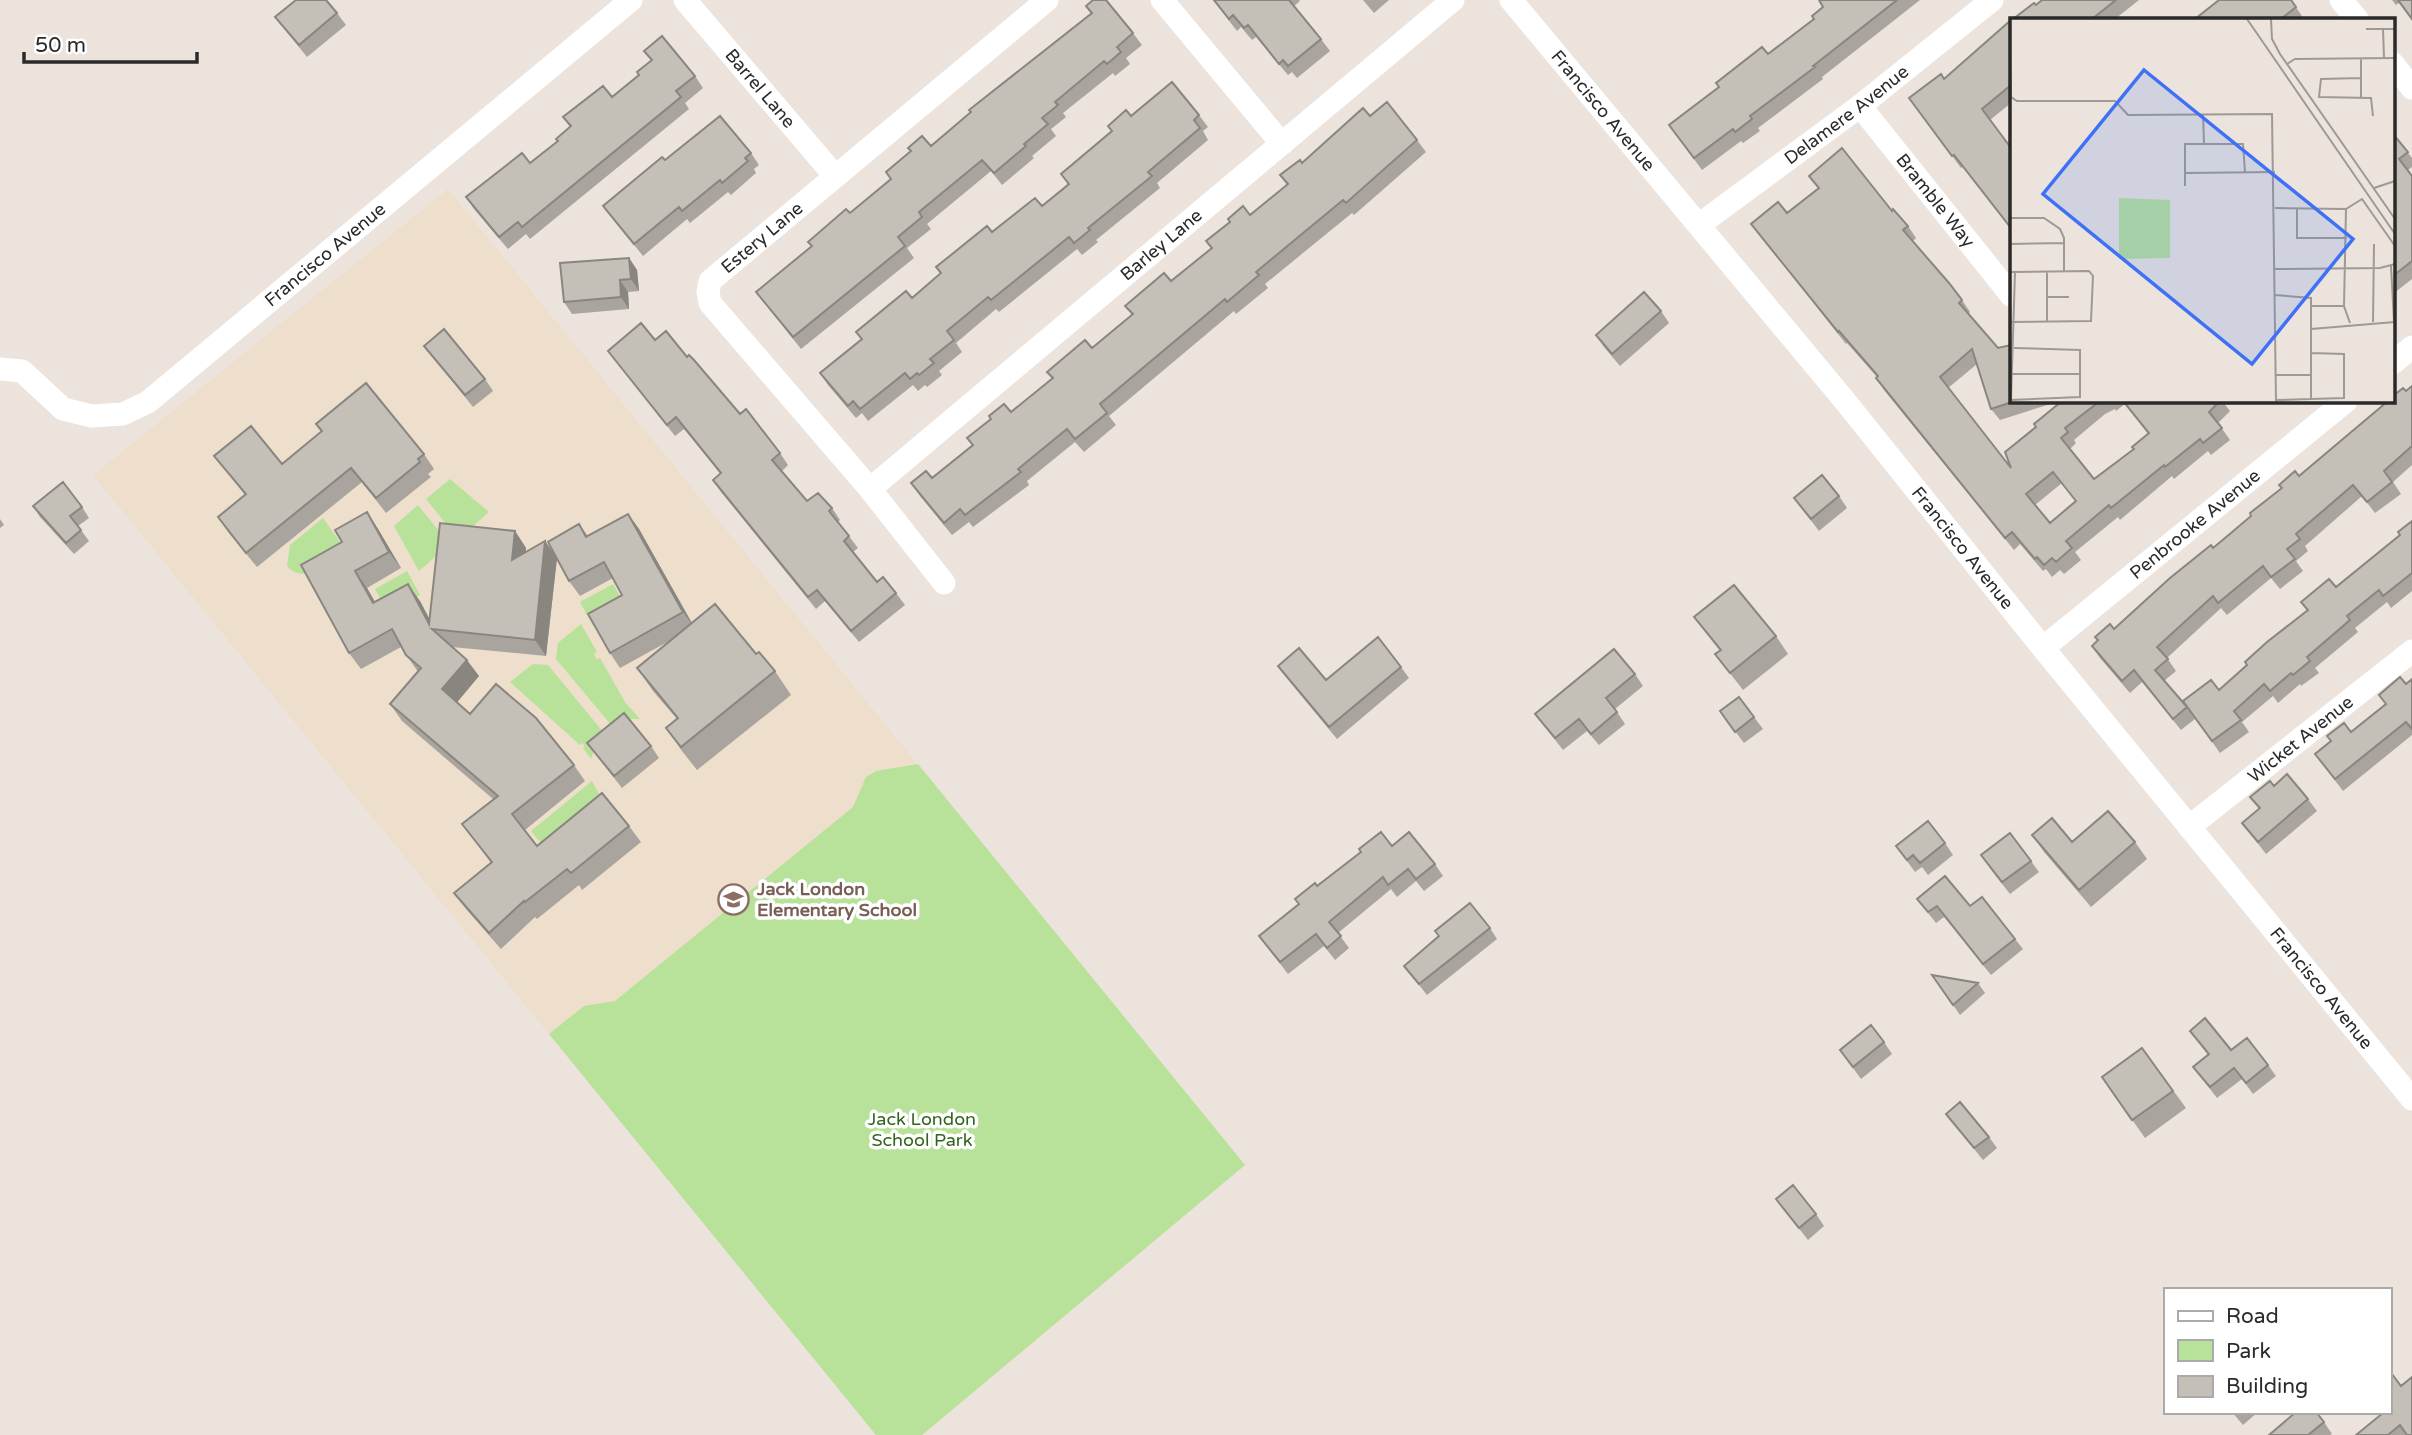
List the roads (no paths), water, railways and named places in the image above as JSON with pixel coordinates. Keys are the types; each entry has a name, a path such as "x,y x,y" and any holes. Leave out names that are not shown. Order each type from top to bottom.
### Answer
{"street":[{"name":"Francisco Avenue","path":"0,369 22,371 63,409 92,416 123,414 148,402 631,0"},
{"name":"Barrel Lane","path":"685,0 835,176"},
{"name":"Estery Lane","path":"944,583 870,489 710,303 708,292 710,281 1047,0"},
{"path":"1162,0 1282,144"},
{"name":"Barley Lane","path":"870,489 1453,0"},
{"name":"Francisco Avenue","path":"1511,0 1845,401 2412,1099"},
{"name":"Delamere Avenue","path":"1699,225 1860,106 1992,0"},
{"path":"2342,0 2356,18"},
{"path":"2394,65 2412,89"},
{"name":"Bramble Way","path":"1860,106 2010,294"},
{"path":"2394,362 2412,347"},
{"name":"Penbrooke Avenue","path":"2043,648 2345,402"},
{"name":"Wicket Avenue","path":"2189,827 2412,651"}],"place":[{"name":"Jack London Elementary School","path":"734,899"}],"park label":[{"name":"Jack London School Park","path":"922,1129"}]}
